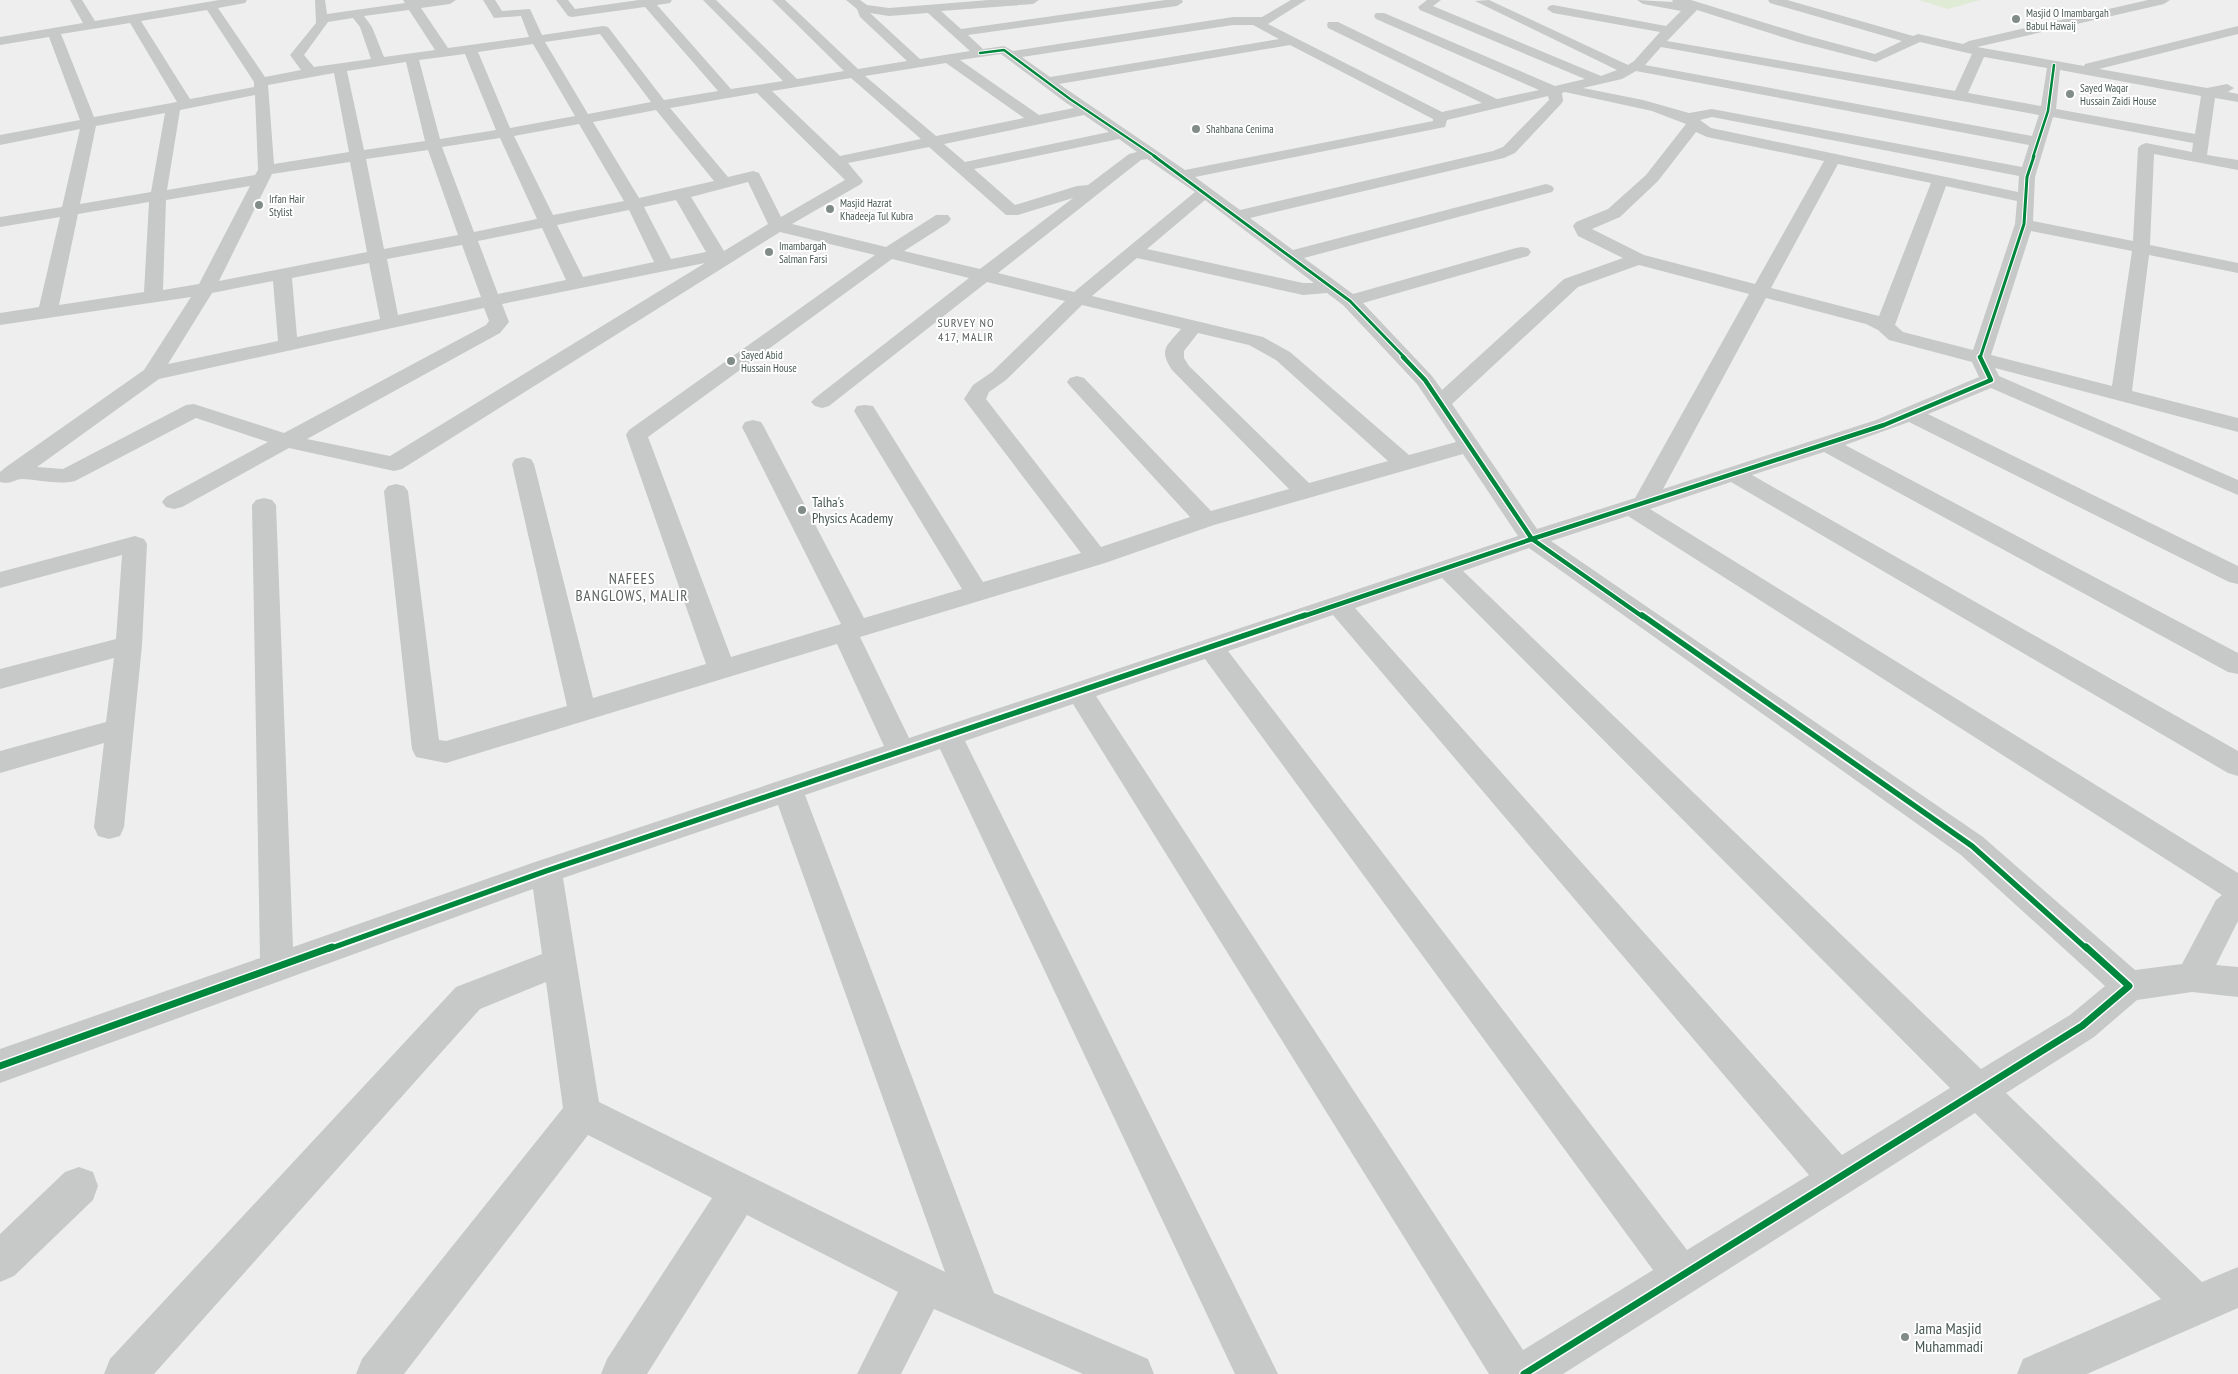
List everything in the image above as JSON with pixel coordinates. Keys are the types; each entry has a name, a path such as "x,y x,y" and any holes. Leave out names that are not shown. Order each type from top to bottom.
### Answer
{"street":[{"path":"76,0 91,26"},
{"path":"310,72 297,55 322,22 320,0"},
{"path":"322,19 410,3 450,0"},
{"path":"489,0 498,15 526,12 537,39 634,204 665,266"},
{"path":"562,0 572,13 640,2 669,0"},
{"path":"709,0 794,83"},
{"path":"778,0 854,73 1012,211 1098,185"},
{"path":"857,4 889,12 988,2 1033,0"},
{"path":"1300,0 1259,24 1440,117 1617,76 1639,64 1674,25 1688,5"},
{"path":"1435,0 1424,6 1599,80"},
{"path":"1531,25 1565,0"},
{"path":"1638,505 1761,290 1840,160 1858,141 1898,75 1894,68 1876,58 1688,5 1643,0"},
{"path":"1774,0 1914,40"},
{"path":"1960,47 2164,0"},
{"path":"0,41 133,18 174,5 210,5 233,1"},
{"path":"640,2 728,94"},
{"path":"958,33 1177,2"},
{"path":"1481,2 1631,68 2038,142"},
{"path":"410,3 444,53"},
{"path":"857,4 864,14 917,63"},
{"path":"1807,9 1826,4"},
{"path":"7,477 152,374 205,290 264,174 261,86 210,5"},
{"path":"930,8 980,53"},
{"path":"1553,9 1674,25 1698,23"},
{"path":"356,14 366,27 379,62"},
{"path":"1380,16 1559,90 1668,112 1691,120 1698,128 1707,132 2026,198"},
{"path":"133,18 179,105 158,196 153,297"},
{"path":"1011,54 1233,21 1263,21"},
{"path":"1333,25 1495,104"},
{"path":"1726,28 1764,35 1780,32"},
{"path":"1,139 179,105 261,86 310,72 603,30 660,105 724,183"},
{"path":"2081,69 2238,30"},
{"path":"48,312 89,123 54,32"},
{"path":"1876,58 1918,38 1980,52 2238,98"},
{"path":"1048,82 1292,41"},
{"path":"1658,43 2048,111 2200,149 2238,165"},
{"path":"470,49 505,133 577,284"},
{"path":"0,222 158,196 356,156 505,133 760,88 1004,50 1121,134 1182,175 1340,294 1425,380 1532,539 1972,846 2129,986"},
{"path":"1959,97 1980,52"},
{"path":"174,502 493,329 499,322 433,143 412,58"},
{"path":"948,58 1037,121"},
{"path":"1986,369 2038,142 2048,111 2054,65"},
{"path":"340,68 390,322"},
{"path":"2209,92 2238,84"},
{"path":"7,477 67,476 194,410 286,441 394,464 726,253 854,181 837,161 760,88"},
{"path":"1236,216 1498,155 1509,150 1556,101 1559,90"},
{"path":"2200,149 2209,92"},
{"path":"837,161 1087,110"},
{"path":"2238,268 2142,248 2026,198 1858,141 1712,113 1691,120 1652,178 1614,213 1582,226 1584,232 1638,259 1873,320 1896,336 1986,369 2238,488"},
{"path":"1182,175 1440,124 1440,117"},
{"path":"963,168 1121,134"},
{"path":"2120,395 2142,248 2146,148 2200,149"},
{"path":"822,402 1098,185 1135,157 1150,153"},
{"path":"0,319 205,290 634,204 753,176 777,226"},
{"path":"1884,326 1940,180"},
{"path":"1290,256 1546,189"},
{"path":"1096,557 975,399 980,389 999,376 1078,298 1205,192"},
{"path":"681,194 726,253"},
{"path":"722,670 637,434 889,253 942,218"},
{"path":"777,226 1256,341 1283,356 1403,462"},
{"path":"1134,252 1303,288 1340,294 1522,252"},
{"path":"152,374 390,322 726,253"},
{"path":"1441,403 1571,283 1638,259"},
{"path":"282,274 288,345"},
{"path":"1194,326 1174,350 1174,358 1182,370 1305,492"},
{"path":"0,1066 546,872 1337,604 1884,425 1910,414 1986,369 2120,395 2238,425"},
{"path":"1077,382 1206,520"},
{"path":"865,411 977,593"},
{"path":"1910,414 2238,576"},
{"path":"753,426 851,631 901,752"},
{"path":"1827,444 2238,665"},
{"path":"396,491 426,749 446,752 1096,557 1206,520 1403,462 1469,445"},
{"path":"523,464 582,712"},
{"path":"1733,474 2238,765"},
{"path":"264,505 277,967"},
{"path":"1638,505 2238,889"},
{"path":"0,580 135,544 128,645 109,827"},
{"path":"1446,568 2196,1305"},
{"path":"1337,604 1838,1179"},
{"path":"0,679 128,645"},
{"path":"1212,647 1682,1276"},
{"path":"1079,692 1514,1374"},
{"path":"0,762 118,729"},
{"path":"948,736 1256,1374"},
{"path":"788,790 978,1306"},
{"path":"377,1374 582,1113 546,872"},
{"path":"2192,977 2227,910 2238,900"},
{"path":"125,1374 468,998 559,962"},
{"path":"1524,1374 2082,1026 2129,986 2192,977 2238,982"},
{"path":"582,1113 925,1284 1125,1372"},
{"path":"0,1262 79,1186"},
{"path":"622,1374 739,1192"},
{"path":"878,1374 925,1284"},
{"path":"2038,1374 2238,1287"}],"green space":[{"path":"1919,0 1980,0 1948,9"}],"cycle path":[{"path":"980,53 1004,50 1070,99 1182,175 1350,301 1425,380 1532,539 1972,846 2129,986 2082,1026 1524,1374"},
{"path":"0,1066 546,871 1532,539 1884,425 1991,380 1980,358 2024,224 2027,177 2048,111 2054,65"}],"place":[{"name":"Masjid O Imambargah Babul Hawaij","path":"2016,19"},
{"name":"Sayed Waqar Hussain Zaidi House","path":"2070,94"},
{"name":"Shahbana Cenima","path":"1196,129"},
{"name":"Irfan Hair Stylist","path":"259,205"},
{"name":"Masjid Hazrat Khadeeja Tul Kubra","path":"830,209"},
{"name":"Imambargah Salman Farsi","path":"769,252"},
{"name":"Sayed Abid Hussain House","path":"731,361"},
{"name":"Talha's Physics Academy","path":"802,510"},
{"name":"Jama Masjid Muhammadi","path":"1905,1337"}],"district":[{"name":"SURVEY NO 417, MALIR","path":"966,329"},
{"name":"NAFEES BANGLOWS, MALIR","path":"632,586"}]}
